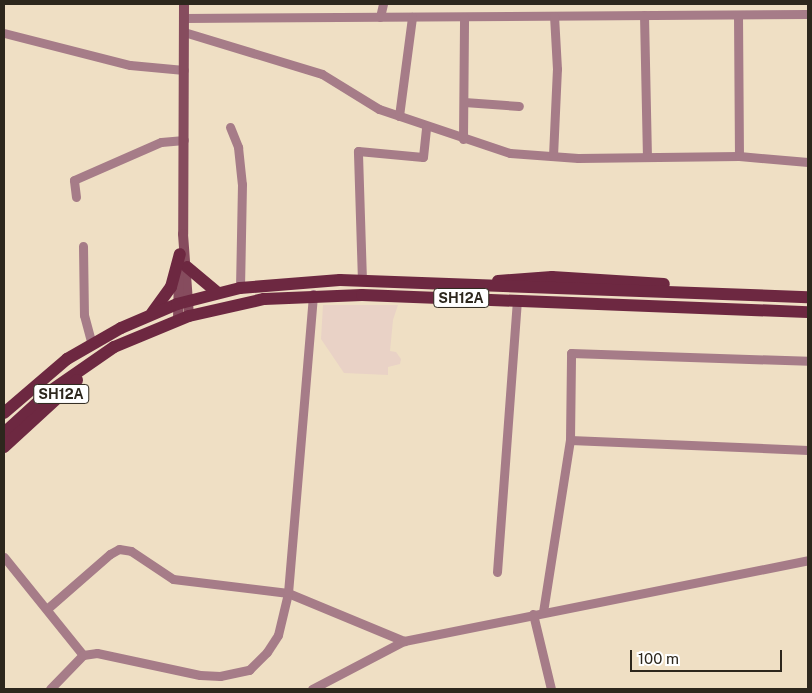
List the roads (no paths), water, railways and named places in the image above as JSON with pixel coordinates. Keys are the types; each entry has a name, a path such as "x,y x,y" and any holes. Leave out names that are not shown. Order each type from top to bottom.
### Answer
{"main road":[{"path":"182,302 187,267 183,234 184,4"},
{"path":"150,314 170,287 180,254 183,234"},
{"path":"180,254 184,318"},
{"path":"187,267 217,292"},
{"name":"SH12A","path":"4,413 48,373 92,344 150,314 182,302 217,292 240,288 309,281 478,285 513,278 580,278 665,284 698,293 808,297"},
{"name":"SH12A","path":"4,433 76,371 121,344 184,318 264,299 313,294 808,312"},
{"name":"SH12A","path":"4,447 121,344"}],"street":[{"path":"380,17 384,4"},
{"path":"184,18 808,14"},
{"path":"644,15 647,157"},
{"path":"738,15 739,156"},
{"path":"463,139 464,16"},
{"path":"553,156 557,69 554,16"},
{"path":"398,116 412,17"},
{"path":"184,32 322,74 356,97 398,116 510,153 553,156 739,156 808,162"},
{"path":"4,33 130,65 184,70"},
{"path":"464,102 519,106"},
{"path":"362,281 358,151 423,157 426,126"},
{"path":"230,127 238,147 242,184 240,288"},
{"path":"76,197 74,180 161,142 184,140"},
{"path":"83,246 84,315 92,344"},
{"path":"50,689 84,655 97,653 200,675 235,675 249,670 278,635 288,593 313,294"},
{"path":"497,572 517,301"},
{"path":"543,612 570,440 571,352 808,361"},
{"path":"570,440 808,450"},
{"path":"48,608 110,554 119,550 131,551 173,579 288,593 404,641"},
{"path":"4,557 48,608 84,655"},
{"path":"312,689 404,641 808,560"},
{"path":"533,614 551,689"}]}
